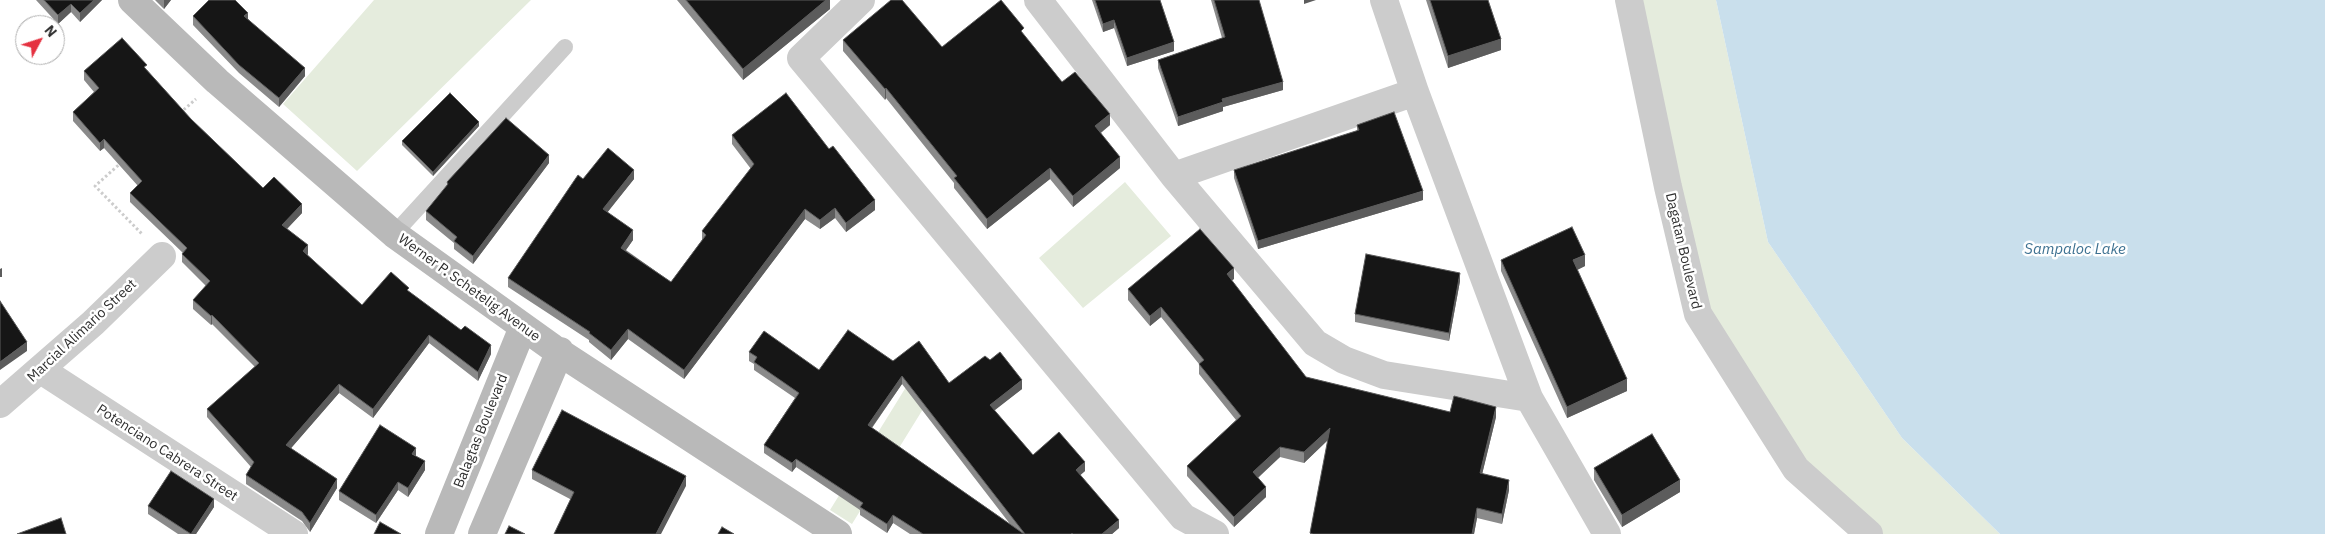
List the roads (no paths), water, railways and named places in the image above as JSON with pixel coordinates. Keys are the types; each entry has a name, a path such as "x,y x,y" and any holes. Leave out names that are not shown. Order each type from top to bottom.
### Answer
{"main road":[{"name":"Werner P. Schetelig Avenue","path":"132,0 217,81 394,234 523,327 838,534"},
{"name":"Balagtas Boulevard","path":"439,534 523,327"},
{"path":"482,534 560,351"}],"street":[{"path":"861,0 801,58 1183,517 1215,534"},
{"path":"1038,0 1174,176 1315,343 1344,360 1384,375 1529,398"},
{"path":"1384,0 1415,92 1529,398 1607,534"},
{"name":"Dagatan Boulevard","path":"1629,0 1668,187 1698,314 1796,470 1868,534"},
{"path":"1174,176 1415,92"},
{"name":"Marcial Alimario Street","path":"0,404 41,370 162,256"},
{"name":"Potenciano Cabrera Street","path":"41,370 294,534"}],"lane":[{"path":"394,234 565,47"}],"water":[{"name":"Sampaloc Lake","path":"1716,0 2325,0 2325,534 2000,534 1902,438 1768,242"}]}
